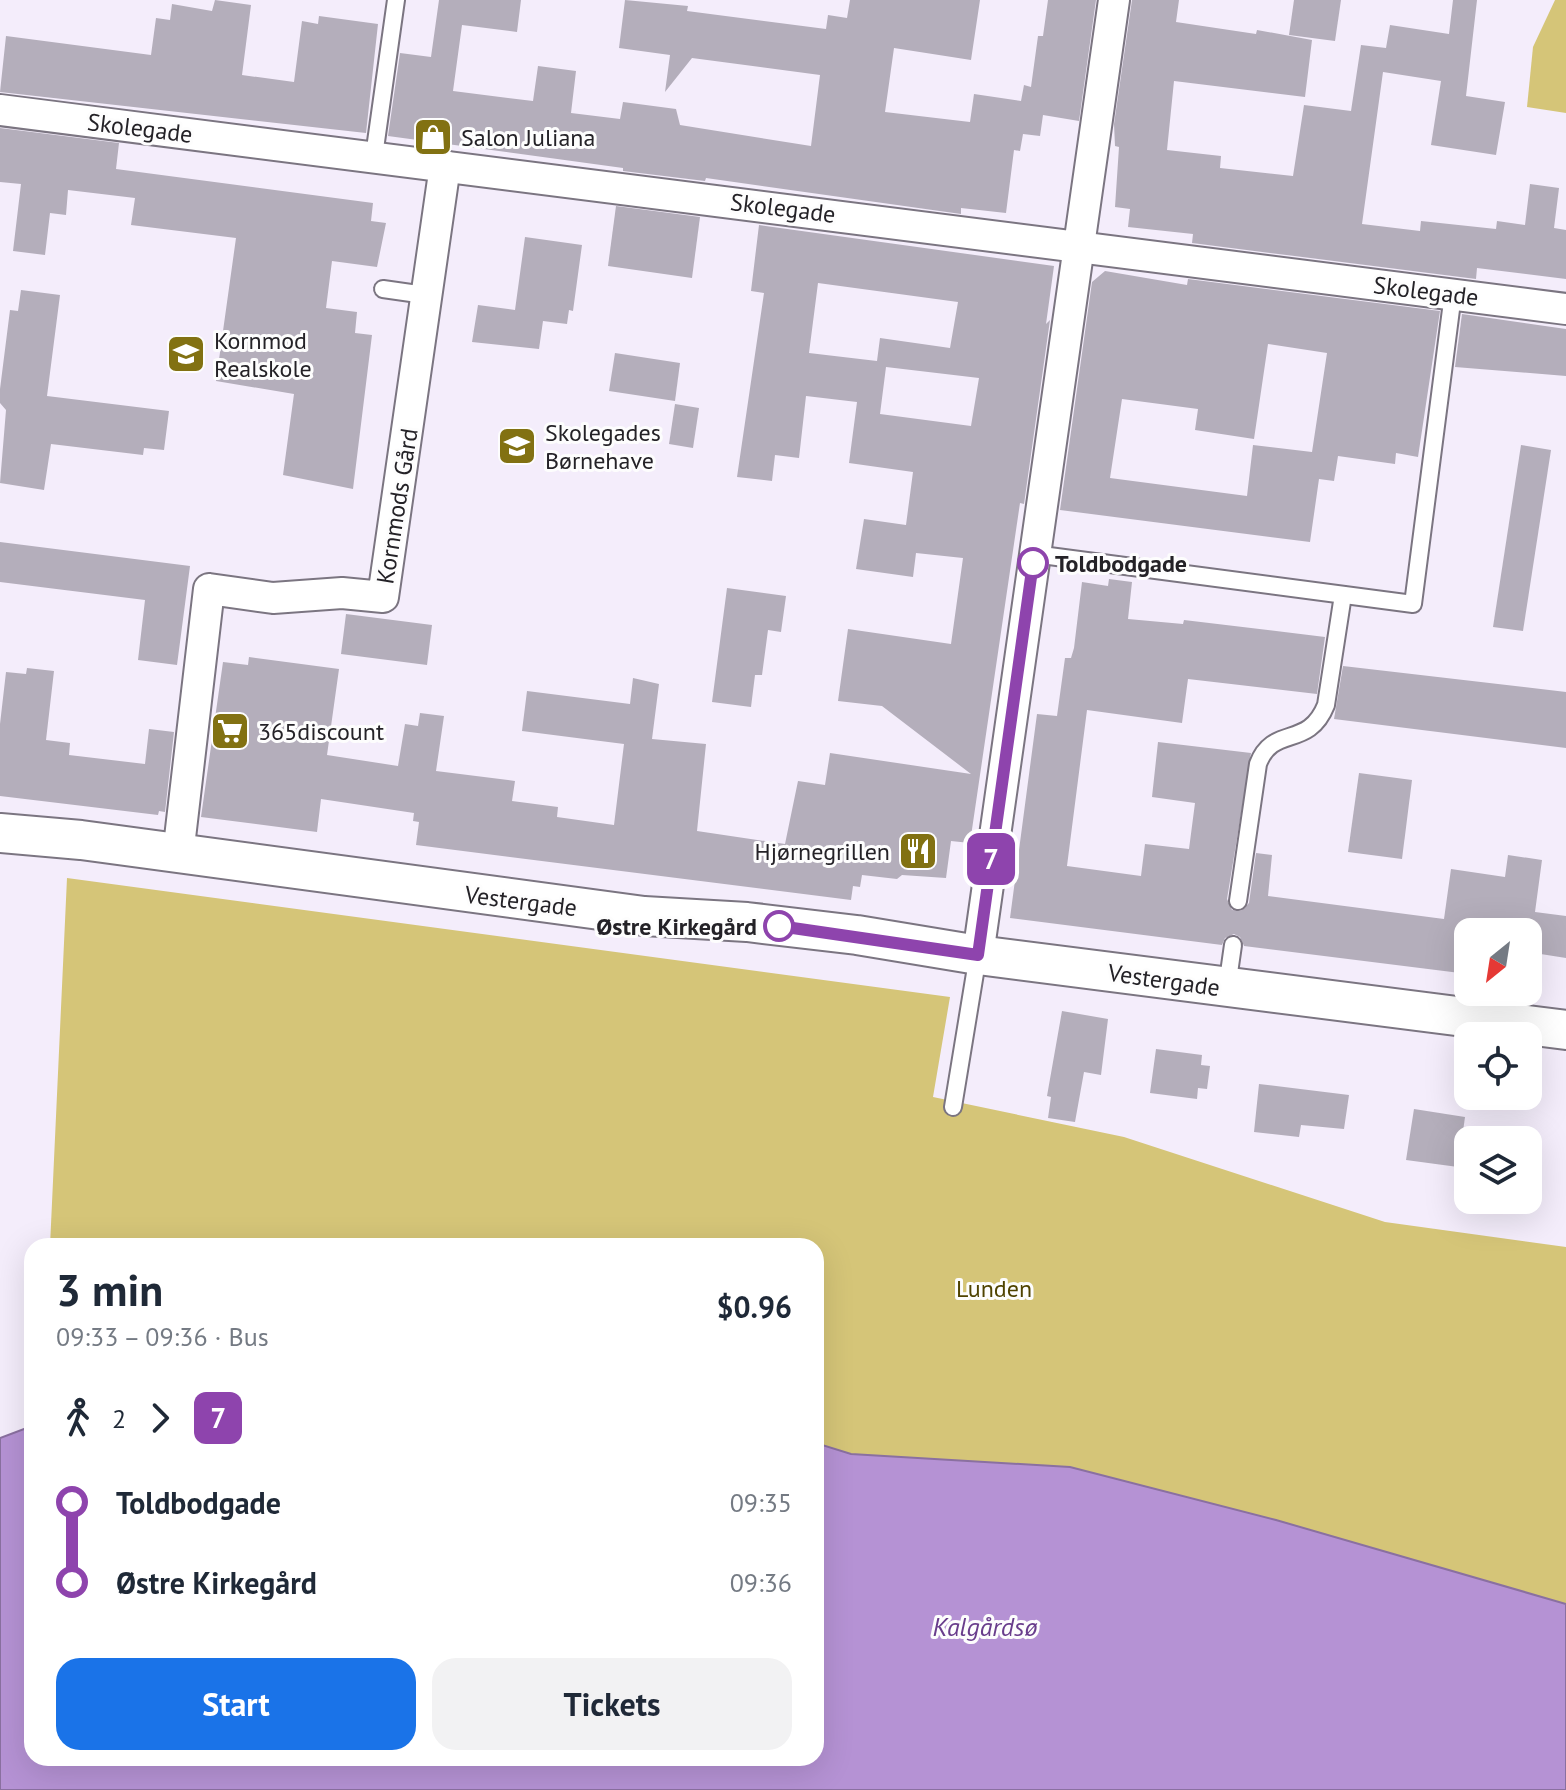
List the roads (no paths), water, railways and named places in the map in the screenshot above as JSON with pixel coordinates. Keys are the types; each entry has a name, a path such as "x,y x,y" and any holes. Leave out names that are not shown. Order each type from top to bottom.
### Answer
{"street":[{"path":"978,955 1114,0"},
{"name":"Skolegade","path":"0,110 1566,309"},
{"name":"Kornmods Gård","path":"178,855 209,589 273,598 342,593 383,597 445,166"},
{"name":"Vestergade","path":"0,833 644,916 747,922 857,935 1227,989 1566,1030"}],"lane":[{"path":"374,156 396,0"},
{"path":"383,289 425,295"},
{"path":"1034,554 1413,604 1453,294"},
{"path":"1238,901 1258,764 1264,750 1285,737 1308,731 1320,719 1326,705 1343,595"},
{"path":"1227,989 1233,945"},
{"path":"953,1107 978,955"}],"water":[{"name":"Kalgårdsø","path":"24,1429 24,1766 824,1766 824,1446 851,1454 1070,1467 1276,1520 1566,1604 1566,1790 0,1790 0,1438"}],"place":[{"name":"Salon Juliana","path":"433,137"},
{"name":"Kornmod Realskole","path":"186,354"},
{"name":"Skolegades Børnehave","path":"517,446"},
{"name":"Toldbodgade","path":"1033,563"},
{"name":"365discount","path":"230,731"},
{"name":"Hjørnegrillen","path":"918,851"},
{"name":"Østre Kirkegård","path":"779,926"}],"park label":[{"name":"Lunden","path":"994,1288"}]}
